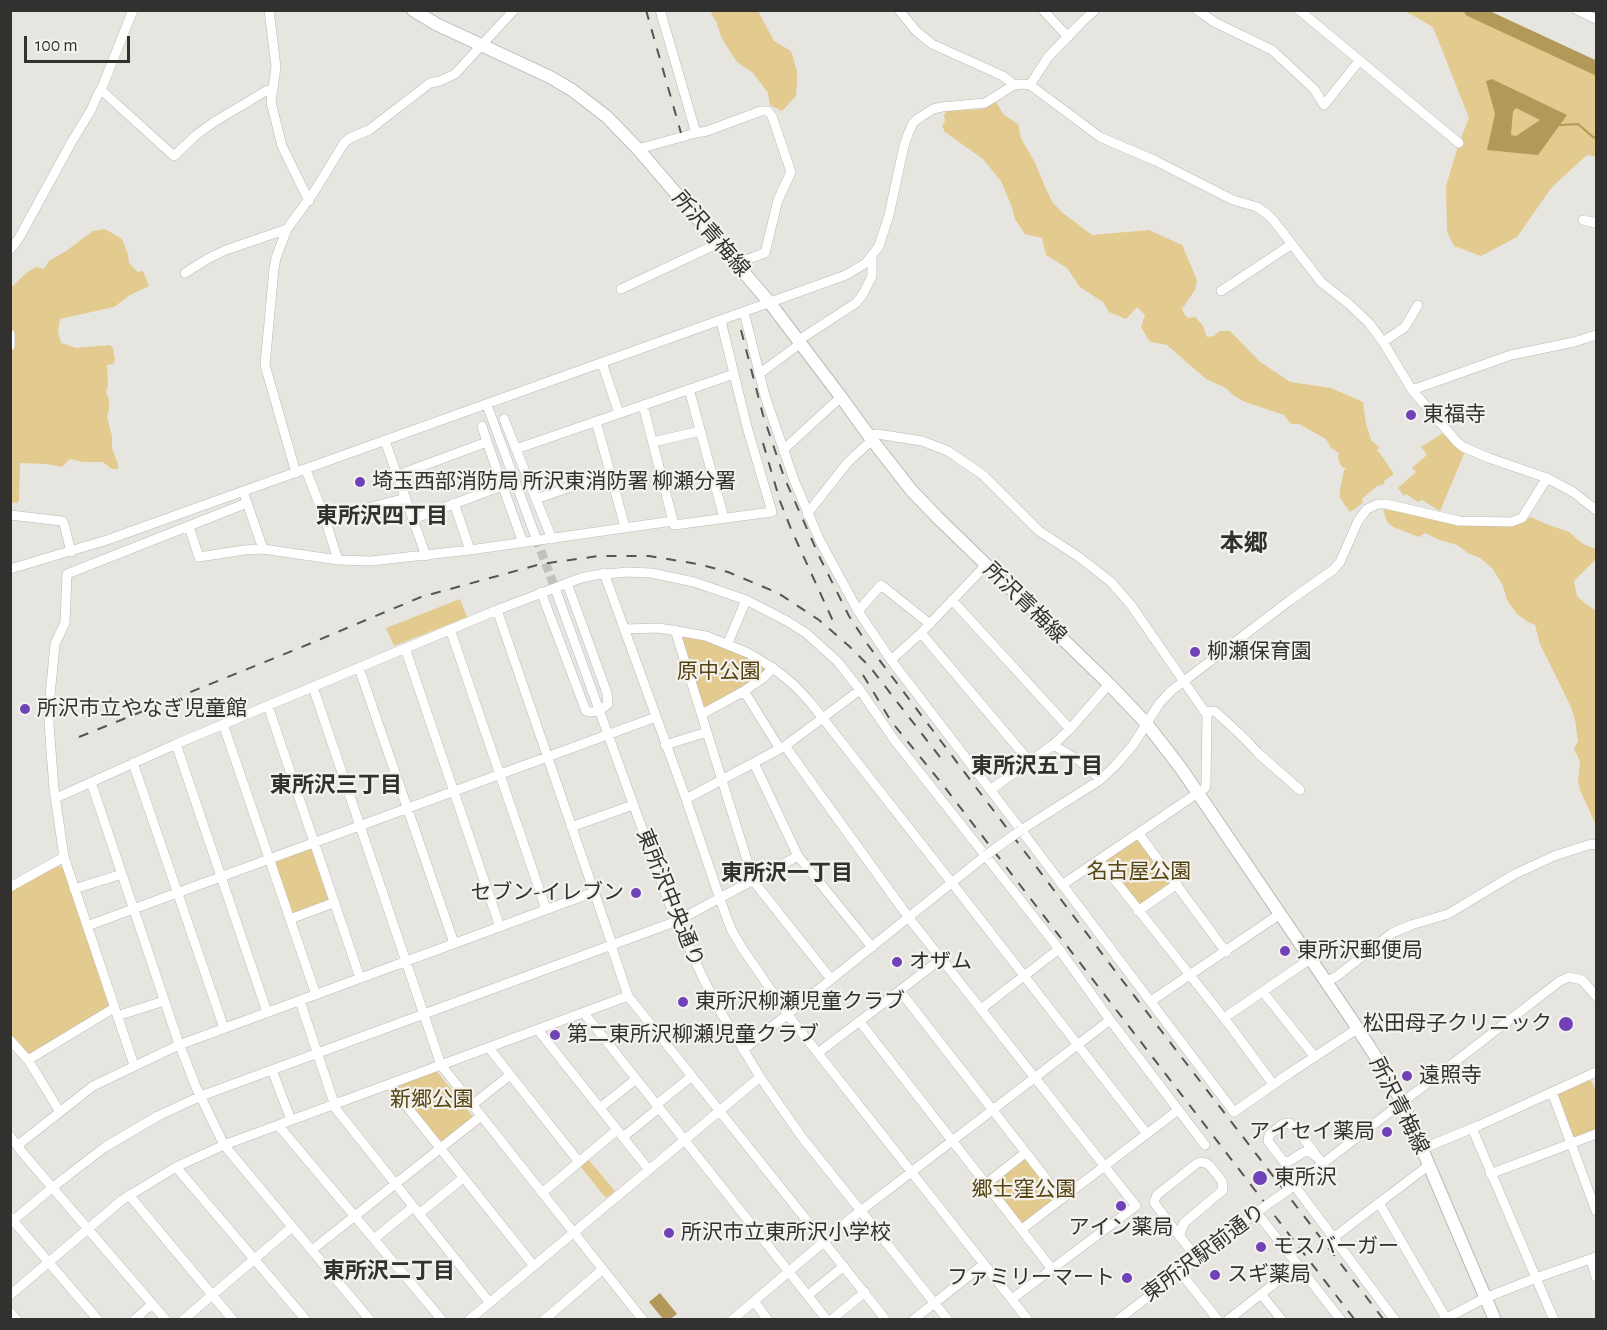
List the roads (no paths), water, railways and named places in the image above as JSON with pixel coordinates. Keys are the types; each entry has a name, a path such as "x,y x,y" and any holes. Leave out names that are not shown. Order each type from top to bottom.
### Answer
{"main road":[{"name":"所沢青梅線","path":"413,10 436,24 533,68 572,90 607,117 638,149 770,303 912,491 1146,723 1198,793 1383,1068 1402,1102 1495,1320"}],"street":[{"path":"10,250 91,110 133,10"},
{"path":"269,10 276,67 271,102 282,146 309,201"},
{"path":"296,473 265,365 274,269 287,229 309,201 344,142 369,130 430,83 455,74 514,10"},
{"path":"660,10 696,134"},
{"path":"1043,10 1068,37"},
{"path":"1030,85 1048,57 1095,10"},
{"path":"1197,10 1216,23 1272,50 1314,89 1324,105 1359,60"},
{"path":"1299,10 1459,142"},
{"path":"1577,10 1596,20"},
{"path":"905,12 916,31 932,45 1003,76 1014,85"},
{"path":"10,569 71,552 306,470 846,275 866,263 879,246 889,215 904,146 913,123 933,109 978,105 1014,85 1022,84 1030,85 1100,137 1166,165 1233,200 1257,207 1274,220 1321,282 1369,323 1412,390 1463,447 1547,478 1573,492 1596,510"},
{"path":"101,90 174,156 214,122 266,91 272,90"},
{"path":"638,149 707,131 761,111 768,111 772,116 791,172 778,200 765,253 737,263"},
{"path":"1583,220 1596,223"},
{"path":"186,273 226,250 287,229"},
{"path":"621,289 719,243"},
{"path":"1221,291 1292,244"},
{"path":"759,374 800,341 856,303 872,276 872,257"},
{"path":"1383,342 1405,327 1418,305"},
{"path":"744,312 759,374 783,450 807,514 858,611 891,660 1234,1112 1357,1029"},
{"path":"643,405 674,525 772,512 756,460 721,321"},
{"path":"10,334 10,346"},
{"path":"1412,390 1511,355 1596,335"},
{"path":"602,363 619,413"},
{"path":"516,449 734,374"},
{"path":"689,389 724,518"},
{"path":"783,450 841,397"},
{"path":"487,405 536,538"},
{"path":"504,419 552,539"},
{"path":"596,421 625,527"},
{"path":"482,426 523,543"},
{"path":"653,442 700,430"},
{"path":"807,514 848,462 870,438 877,434 922,441 948,451 983,475 1039,531 1079,557 1111,582 1131,605 1205,712 1208,724 1205,788 1062,885"},
{"path":"385,441 426,556"},
{"path":"398,475 487,442"},
{"path":"306,470 338,560"},
{"path":"536,499 610,473"},
{"path":"743,1050 985,856 1021,830 1100,780 1133,745 1146,723 1171,691 1333,570 1340,562 1363,513 1372,506 1386,504 1459,521 1511,522 1522,518 1547,478"},
{"path":"413,519 502,486"},
{"path":"243,492 263,549"},
{"path":"325,519 406,498"},
{"path":"134,1065 64,857 49,724 55,644 65,623 67,574 247,503"},
{"path":"454,503 470,550"},
{"path":"10,515 62,521 71,552"},
{"path":"189,527 199,557 263,549 338,560 371,561 426,556 673,521"},
{"path":"891,660 930,624 986,565"},
{"path":"56,798 223,724 450,629 567,583 604,573 628,572 671,576 705,585 746,600 787,621 806,633 838,662 895,741 1059,949 1205,1145"},
{"path":"604,573 731,929 788,1014 1028,1320"},
{"path":"541,592 586,711 599,711 608,704 607,693 567,583"},
{"path":"858,611 881,585 930,624"},
{"name":"東所沢中央通り","path":"556,591 677,921 702,976 743,1050 801,1136 948,1320"},
{"path":"728,644 746,600"},
{"path":"952,600 1070,729"},
{"path":"497,610 628,996 886,1320"},
{"path":"624,628 659,628 706,636 748,653 794,684 1147,1134"},
{"path":"450,629 546,909"},
{"path":"675,630 753,880 831,979"},
{"path":"921,633 1030,762"},
{"path":"405,648 500,927"},
{"path":"359,668 454,944"},
{"path":"702,714 744,691 773,668"},
{"path":"990,790 1053,745 1109,684"},
{"path":"313,687 441,1065 643,1320"},
{"path":"686,799 783,747 860,690"},
{"path":"744,691 909,918 1136,1206 1012,1299"},
{"path":"268,706 360,978"},
{"path":"1205,712 1217,713 1300,790"},
{"path":"87,926 656,717"},
{"path":"223,724 316,995"},
{"path":"665,745 707,732"},
{"path":"176,744 267,1012"},
{"path":"1053,745 1080,761 1100,780"},
{"path":"133,763 224,1028"},
{"path":"754,763 798,856 872,947"},
{"path":"90,782 179,1045 224,1145 370,1320"},
{"path":"571,826 633,804"},
{"path":"1139,834 1226,952"},
{"path":"1326,981 1336,976 1392,933 1417,922 1448,914 1513,875 1554,856 1591,844 1596,845"},
{"path":"98,1320 12,1220 105,1147 158,1116 201,1096 677,921 798,856"},
{"path":"10,887 64,857"},
{"path":"1099,860 1273,1084"},
{"path":"74,889 122,874"},
{"path":"1138,911 1176,884"},
{"path":"18,1145 93,1086 179,1045 594,892"},
{"path":"290,919 333,903"},
{"path":"1151,1001 1280,914"},
{"path":"981,1009 1059,949"},
{"path":"818,1053 941,959"},
{"path":"1224,1018 1310,959"},
{"name":"東所沢駅前通り","path":"1118,1320 1292,1186 1319,1160 1402,1102 1560,981 1569,977 1582,980 1596,996"},
{"path":"900,991 1062,1199"},
{"path":"1263,992 1314,1056"},
{"path":"10,1295 129,1195 176,1167 224,1145 628,996"},
{"path":"28,1060 116,1012 164,1001"},
{"path":"300,1001 336,1109 489,1303"},
{"path":"584,1013 829,1320 865,1292"},
{"path":"732,1320 861,1210 1110,1020"},
{"path":"860,1022 1052,1269"},
{"path":"538,1030 649,1170"},
{"path":"10,1040 28,1060 60,1112"},
{"path":"489,1048 579,1162"},
{"path":"272,1070 291,1120"},
{"path":"1422,1149 1594,1073 1596,1084"},
{"path":"472,1105 510,1075"},
{"path":"542,1193 579,1162 658,1106 692,1076"},
{"path":"470,1320 760,1077"},
{"path":"600,1108 636,1079"},
{"path":"389,1084 534,1266"},
{"path":"1552,1092 1596,1211"},
{"path":"1022,1229 1178,1110"},
{"path":"312,1250 481,1116"},
{"path":"1289,1123 1319,1160 1308,1151 1284,1162 1268,1142 1269,1135 1283,1124 1289,1123"},
{"path":"278,1125 442,1320"},
{"path":"1472,1128 1554,1320"},
{"path":"1490,1174 1596,1134"},
{"path":"10,1136 166,1320"},
{"path":"986,1184 1025,1153"},
{"path":"1181,1238 1180,1233 1184,1223 1223,1190 1222,1181 1206,1163 1196,1164 1155,1197 1155,1204 1181,1238 1197,1258"},
{"path":"1333,1238 1429,1166"},
{"path":"176,1167 306,1320"},
{"path":"374,1239 463,1178"},
{"path":"1292,1186 1395,1320"},
{"path":"129,1195 233,1320"},
{"path":"1379,1203 1445,1319 1485,1298 1594,1258 1596,1277"},
{"path":"1259,1211 1341,1320"},
{"path":"183,1320 292,1227"},
{"path":"913,1320 984,1264"},
{"path":"1228,1320 1298,1265"},
{"path":"808,1295 844,1266"},
{"path":"550,1318 603,1269"},
{"path":"1180,1272 1218,1320"},
{"path":"1261,1294 1282,1320"},
{"path":"754,1301 768,1320"},
{"path":"134,1320 152,1304"},
{"path":"10,1312 17,1320"}],"waterway":[{"path":"1471,10 1596,68"},
{"path":"1560,125 1578,124 1596,138"}],"tunnel":[{"path":"536,538 556,591"}],"railway":[{"path":"646,10 681,133"},
{"path":"741,330 763,415 784,477 849,616 868,645 1119,976 1384,1320"},
{"path":"763,443 791,529 833,621"},
{"path":"79,737 421,597 541,564 599,556 649,556 698,564 728,572 778,593 819,620 870,667 943,761"},
{"path":"863,675 891,721 943,785 1355,1320"}],"place":[{"name":"東福寺","path":"1411,415"},
{"name":"埼玉西部消防局 所沢東消防署 柳瀬分署","path":"360,482"},
{"name":"柳瀬保育園","path":"1195,652"},
{"name":"所沢市立やなぎ児童館","path":"25,709"},
{"name":"セブン-イレブン","path":"636,893"},
{"name":"東所沢郵便局","path":"1285,951"},
{"name":"オザム","path":"897,962"},
{"name":"東所沢柳瀬児童クラブ","path":"683,1002"},
{"name":"松田母子クリニック","path":"1566,1024"},
{"name":"第二東所沢柳瀬児童クラブ","path":"555,1035"},
{"name":"遠照寺","path":"1407,1076"},
{"name":"アイセイ薬局","path":"1387,1132"},
{"name":"東所沢","path":"1260,1178"},
{"name":"アイン薬局","path":"1121,1206"},
{"name":"所沢市立東所沢小学校","path":"669,1233"},
{"name":"モスバーガー","path":"1261,1247"},
{"name":"スギ薬局","path":"1215,1275"},
{"name":"ファミリーマート","path":"1127,1278"}],"district":[{"name":"東所沢四丁目","path":"382,516"},
{"name":"本郷","path":"1244,544"},
{"name":"東所沢五丁目","path":"1037,766"},
{"name":"東所沢三丁目","path":"336,785"},
{"name":"東所沢一丁目","path":"787,873"},
{"name":"東所沢二丁目","path":"389,1271"}],"park label":[{"name":"原中公園","path":"719,672"},
{"name":"名古屋公園","path":"1139,872"},
{"name":"新郷公園","path":"432,1100"},
{"name":"郷士窪公園","path":"1024,1190"}]}
